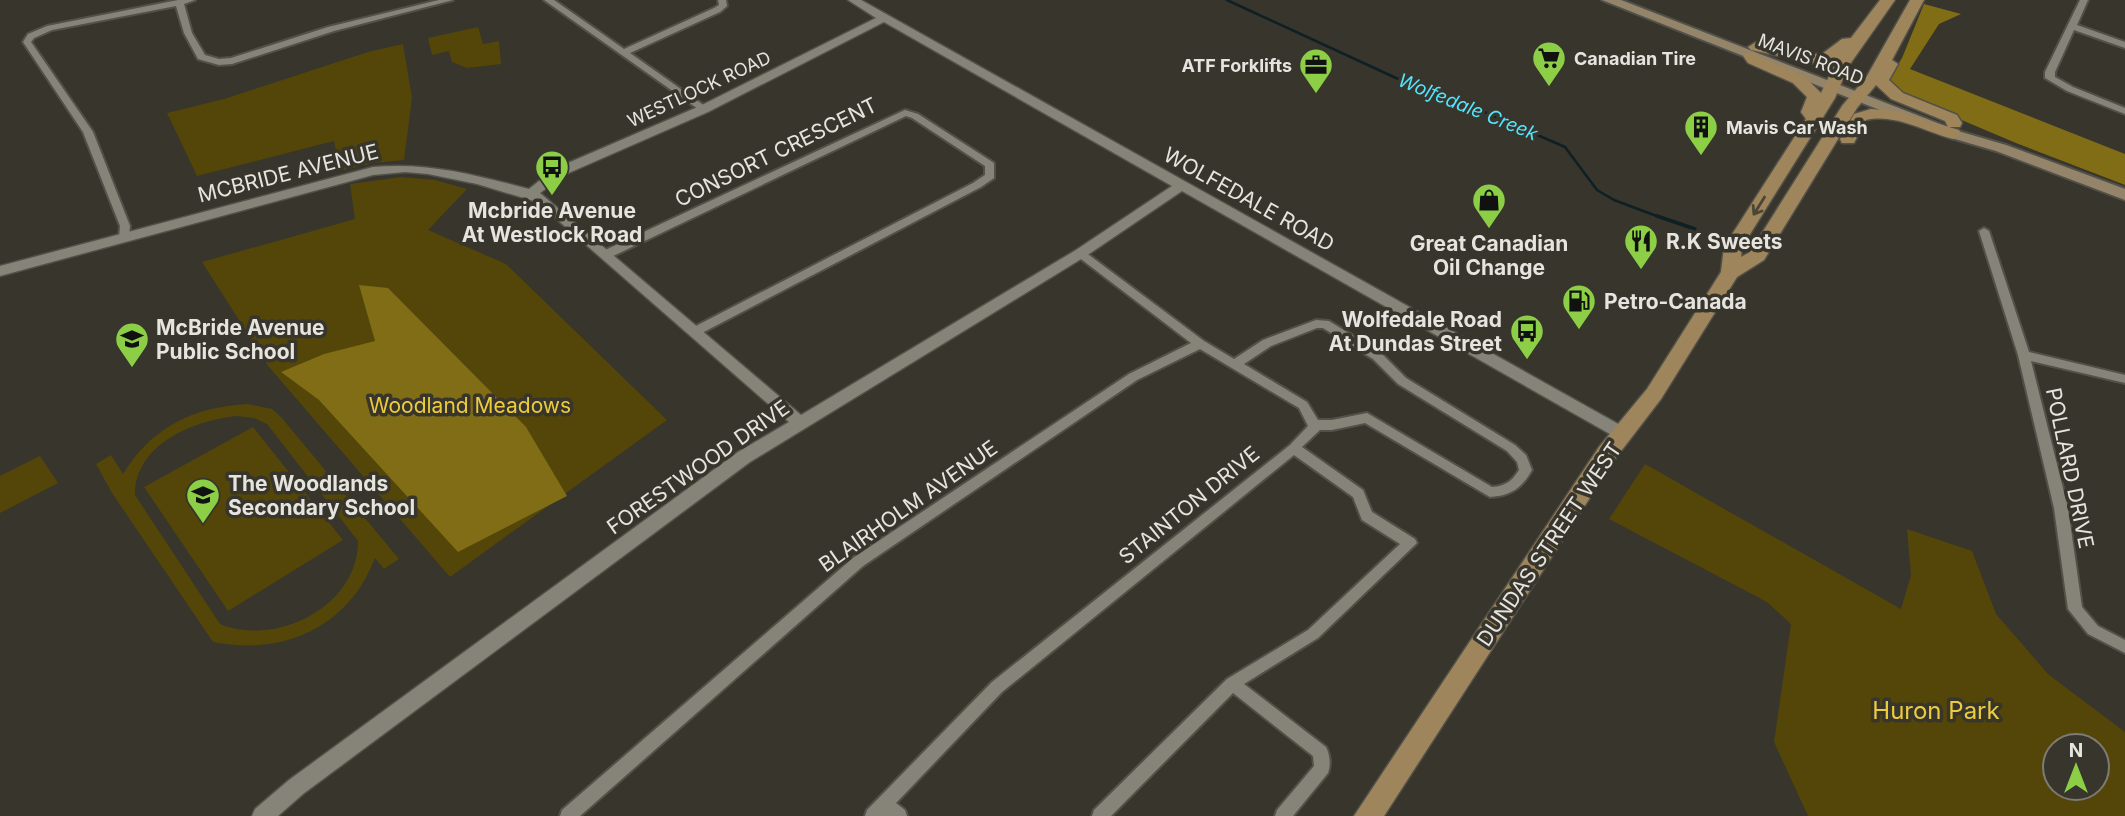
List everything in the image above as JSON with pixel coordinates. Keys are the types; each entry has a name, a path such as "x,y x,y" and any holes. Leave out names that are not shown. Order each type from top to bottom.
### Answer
{"main road":[{"name":"MAVIS ROAD","path":"1609,0 1834,82 2125,195"},
{"name":"MAVIS ROAD","path":"1634,0 1754,52"},
{"name":"DUNDAS STREET WEST","path":"1368,816 1607,453 1654,394 1730,272 1733,247 1814,119 1862,33 1888,0"},
{"name":"DUNDAS STREET WEST","path":"1730,272 1757,256 1917,0"},
{"path":"1814,119 1809,112 1815,92 1807,84 1753,61 1754,52 1767,47 1801,58 1825,60 1836,55 1852,34 1862,33"},
{"path":"1829,142 1847,140 1860,117 1871,114 1891,115 1931,130 1954,129 1951,118 1896,96 1883,86 1881,81 1899,47 1894,40"}],"street":[{"path":"124,237 125,226 88,132 27,42 31,36 50,29 191,0"},
{"path":"179,3 188,33 201,57 219,62 232,61 331,29 449,0"},
{"path":"548,0 704,108"},
{"path":"623,53 717,10 723,6 722,0"},
{"name":"WOLFEDALE ROAD","path":"853,0 1623,434"},
{"path":"2084,0 2050,72 2050,78 2125,111"},
{"name":"WESTLOCK ROAD","path":"531,194 559,172 704,108 884,18"},
{"path":"2071,26 2125,45"},
{"name":"CONSORT CRESCENT","path":"605,255 905,113 915,116 990,165 990,176 977,185 696,331"},
{"name":"MCBRIDE AVENUE","path":"0,271 341,178 384,170 428,170 531,194 542,200 799,422"},
{"name":"FORESTWOOD DRIVE","path":"262,816 296,787 744,457 1081,253 1181,186"},
{"name":"POLLARD DRIVE","path":"1984,231 2024,355 2061,508 2075,610 2093,630 2125,648"},
{"path":"1081,253 1200,344 1234,365 1303,405 1314,425 1332,425 1367,418 1490,492 1507,492 1515,487 1526,470 1522,459 1511,447 1402,381 1392,367 1376,354 1325,324 1316,324 1267,343 1234,365"},
{"name":"BLAIRHOLM AVENUE","path":"568,816 858,562 1133,377 1200,344"},
{"path":"2024,355 2125,379"},
{"name":"STAINTON DRIVE","path":"873,816 997,687 1308,436 1314,425"},
{"path":"1100,816 1232,684 1313,634 1410,543 1367,516 1357,494 1294,447"},
{"path":"1232,684 1321,752 1322,768 1283,816"},
{"path":"885,804 899,816"}],"green space":[{"path":"1924,4 1961,14 1939,24 1910,69 2125,154 2125,185 1900,94 1889,79 1902,58"},
{"path":"478,27 483,44 499,41 501,64 467,68 452,62 449,51 432,55 428,38"},
{"path":"403,44 412,98 404,160 374,163 340,171 334,141 197,176 167,113 224,99 368,52"},
{"name":"Woodland Meadows","path":"401,177 435,180 467,189 428,230 506,264 667,420 450,577 269,367 202,262 355,219 350,184"},
{"path":"359,285 388,288 526,427 567,496 458,552 319,400 281,372 324,354 375,341"},
{"path":"248,404 272,409 281,417 399,559 384,569 375,558 349,602 331,619 289,640 239,645 213,642 112,493 96,464 111,455 123,474 147,444 176,422 228,406","holes":["236,416 254,418 267,424 358,541 354,564 344,585 329,602 310,616 288,625 265,630 242,630 220,624 135,495 138,477 145,462 169,438 202,423"]},
{"path":"253,427 343,540 228,611 144,487"},
{"path":"40,456 58,483 0,513 0,476"},
{"name":"Huron Park","path":"1645,464 1901,609 1911,575 1907,529 1972,551 1996,614 2048,674 2125,732 2125,816 1808,816 1774,742 1791,624 1767,602 1609,519"}],"waterway":[{"name":"Wolfedale Creek","path":"1227,0 1396,78 1450,97 1565,147 1597,190 1614,200 1662,218"},
{"name":"Wolfedale Creek","path":"1657,216 1695,229"}],"place":[{"name":"Canadian Tire","path":"1549,88"},
{"name":"ATF Forklifts","path":"1316,95"},
{"name":"Mavis Car Wash","path":"1701,157"},
{"name":"Mcbride Avenue At Westlock Road","path":"552,197"},
{"name":"Great Canadian Oil Change","path":"1489,230"},
{"name":"R.K Sweets","path":"1641,271"},
{"name":"Petro-Canada","path":"1579,331"},
{"name":"Wolfedale Road At Dundas Street","path":"1527,361"},
{"name":"McBride Avenue Public School","path":"132,369"},
{"name":"The Woodlands Secondary School","path":"203,525"}]}
